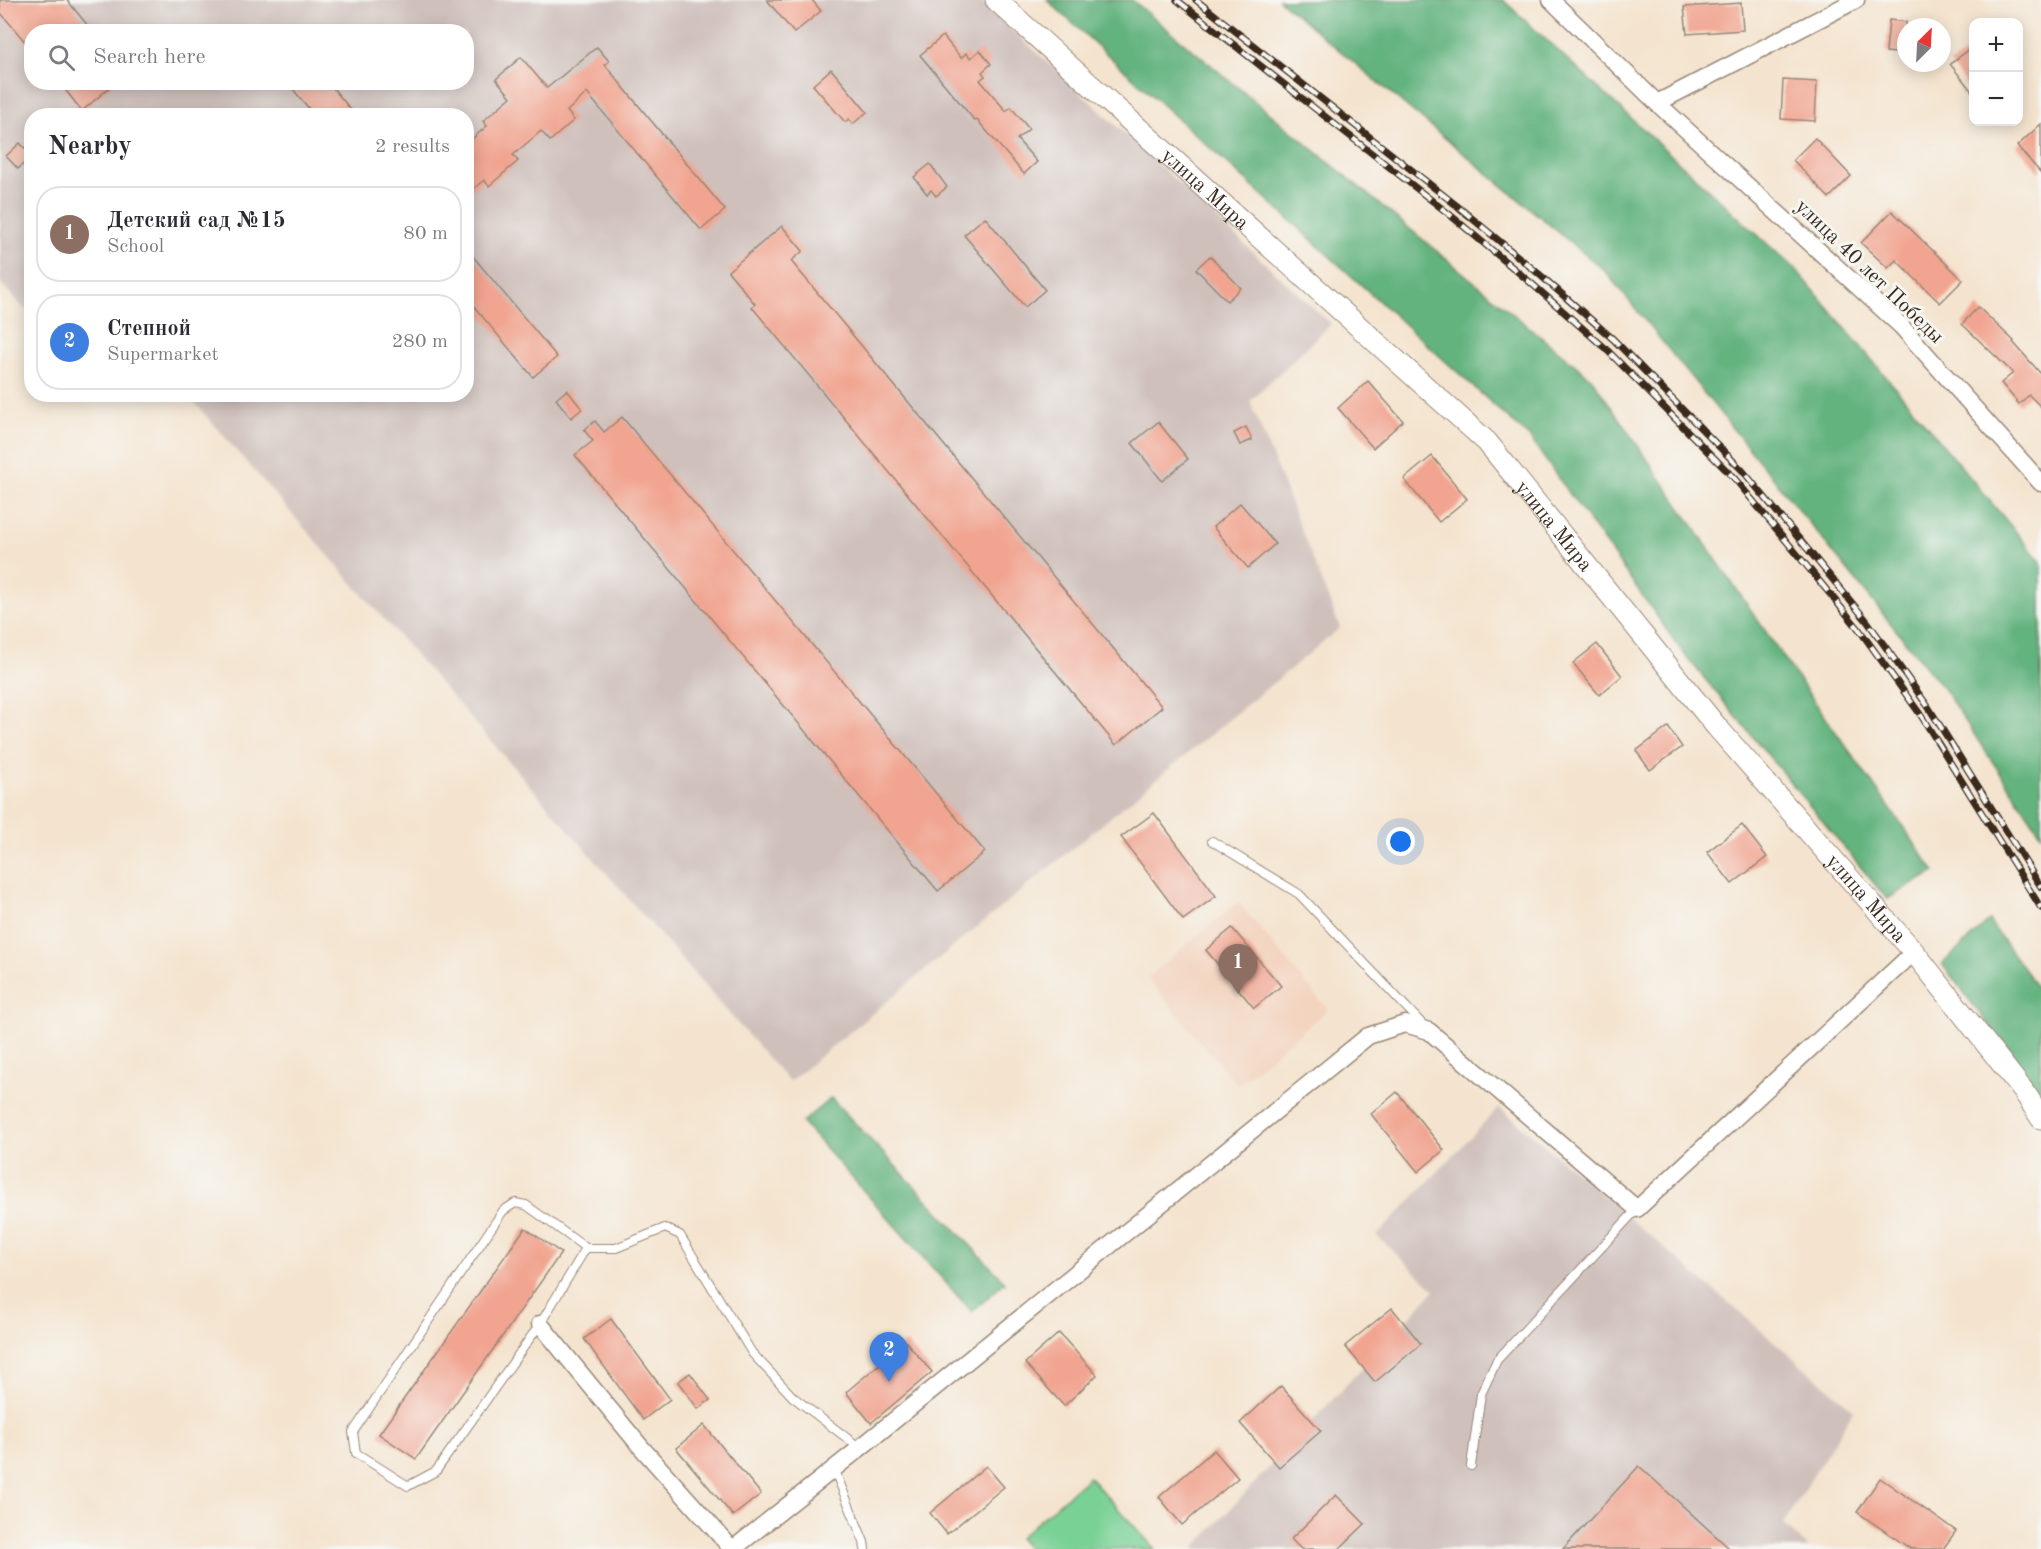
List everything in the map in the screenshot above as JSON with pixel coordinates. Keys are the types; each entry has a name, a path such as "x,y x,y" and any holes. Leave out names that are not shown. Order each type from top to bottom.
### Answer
{"street":[{"name":"улица Мира","path":"996,0 1487,442 1716,726 1914,952 2025,1093 2041,1118"},
{"name":"улица 40 лет Победы","path":"1551,0 1657,104 1900,326 2041,483"},
{"path":"1657,104 1856,0"},
{"path":"540,1324 640,1446 732,1549 1368,1036 1405,1024 1430,1032 1637,1209 1914,952"}],"lane":[{"path":"1212,841 1299,894 1430,1032"},
{"path":"586,1248 540,1324 436,1471 408,1486 356,1453 353,1432 503,1211 515,1203 526,1205 586,1248 616,1248 665,1228 680,1235 752,1353 793,1397 860,1448"},
{"path":"1471,1466 1481,1394 1497,1360 1637,1209"},
{"path":"834,1469 865,1549"}],"shaded area":[{"path":"0,0 980,0 1331,324 1250,401 1340,628 789,1082 194,402 474,402 474,108 24,108 24,309 0,282"},
{"path":"1238,902 1328,1010 1237,1085 1147,978"},
{"path":"1499,1107 1854,1410 1783,1524 1809,1549 1193,1549 1435,1290 1377,1236"}],"green space":[{"path":"1047,0 1132,0 1592,379 1797,677 1935,872 1887,899 1681,650 1530,438"},
{"path":"1279,0 1503,0 1800,274 2041,562 2041,834 1943,688 1605,271"},
{"path":"1989,921 2041,993 2041,1094 1942,964"},
{"path":"831,1098 1005,1282 972,1312 802,1122"},
{"path":"1089,1477 1155,1549 1029,1549 1019,1538"}],"building":[{"path":"0,0 67,0 86,24 24,24 24,40 0,12"},
{"path":"767,0 812,0 821,11 794,33"},
{"path":"1741,3 1743,30 1687,34 1684,7"},
{"path":"1889,20 1897,21 1897,53 1886,52"},
{"path":"943,36 961,58 966,53 971,58 980,50 991,64 982,72 985,76 980,80 1006,111 1011,107 1029,129 1017,139 1037,162 1024,174 977,120 975,121 920,55"},
{"path":"597,47 609,61 605,65 725,210 701,230 587,93 567,111 574,120 550,141 541,131 513,155 518,161 489,186 484,180 474,188 474,137 487,126 483,121 511,97 496,79 521,57 547,88"},
{"path":"1969,50 1969,88 1951,65"},
{"path":"831,69 867,112 853,124 849,119 845,122 813,85"},
{"path":"1783,80 1817,82 1815,121 1781,119"},
{"path":"65,90 107,90 86,108 80,108"},
{"path":"294,90 335,90 349,108 308,108"},
{"path":"2041,124 2041,173 2017,146"},
{"path":"1815,138 1851,176 1829,198 1793,160"},
{"path":"20,143 24,147 24,163 18,169 6,156"},
{"path":"930,164 947,187 936,196 931,190 927,194 914,177"},
{"path":"1892,211 1963,280 1940,303 1896,260 1888,268 1861,243"},
{"path":"985,217 1045,290 1025,307 964,235"},
{"path":"782,226 803,251 791,261 1162,707 1116,745 752,307 755,304 728,271"},
{"path":"1210,256 1241,288 1227,301 1196,269"},
{"path":"474,258 557,357 533,377 474,307"},
{"path":"1978,307 2014,341 2041,374 2041,407 2029,395 2019,404 2001,383 2013,373 1962,324"},
{"path":"1368,381 1403,421 1373,448 1338,408"},
{"path":"567,390 582,409 571,418 556,399"},
{"path":"622,417 985,852 938,891 575,455 593,441 584,430 595,421 604,432"},
{"path":"1158,422 1188,459 1162,481 1132,443"},
{"path":"1246,427 1252,440 1240,445 1234,433"},
{"path":"1432,456 1467,499 1439,522 1404,479"},
{"path":"1240,503 1275,544 1248,568 1213,527"},
{"path":"1597,644 1622,676 1599,695 1573,663"},
{"path":"1668,727 1682,747 1650,770 1636,751"},
{"path":"1154,813 1216,896 1183,920 1121,837"},
{"path":"1742,825 1767,857 1732,884 1707,852"},
{"path":"1232,928 1281,986 1254,1008 1206,950"},
{"path":"1397,1092 1444,1150 1418,1172 1371,1114"},
{"path":"525,1228 561,1253 416,1459 379,1434"},
{"path":"1392,1308 1421,1344 1375,1382 1345,1346"},
{"path":"611,1319 670,1399 643,1420 584,1339"},
{"path":"1059,1333 1097,1375 1064,1406 1025,1363"},
{"path":"906,1342 932,1372 871,1423 846,1392"},
{"path":"690,1373 710,1400 698,1409 678,1382"},
{"path":"1281,1386 1321,1431 1279,1467 1240,1423"},
{"path":"704,1425 761,1494 733,1516 676,1448"},
{"path":"1214,1450 1238,1478 1182,1525 1159,1497"},
{"path":"986,1466 1004,1487 947,1534 930,1513"},
{"path":"1639,1466 1730,1549 1563,1549"},
{"path":"1880,1478 1956,1531 1943,1549 1911,1549 1857,1512"},
{"path":"1336,1495 1365,1524 1339,1549 1301,1549 1291,1539"}],"railway":[{"path":"1177,0 1449,214 1531,283 1605,348 1735,479 1858,628 1920,714 2041,908"},
{"path":"1196,0 1456,205 1539,274 1613,339 1743,471 1867,621 1929,708 2041,887"}],"place":[{"name":"Детский сад №15","path":"1238,994"},
{"name":"Степной","path":"889,1382"}]}
